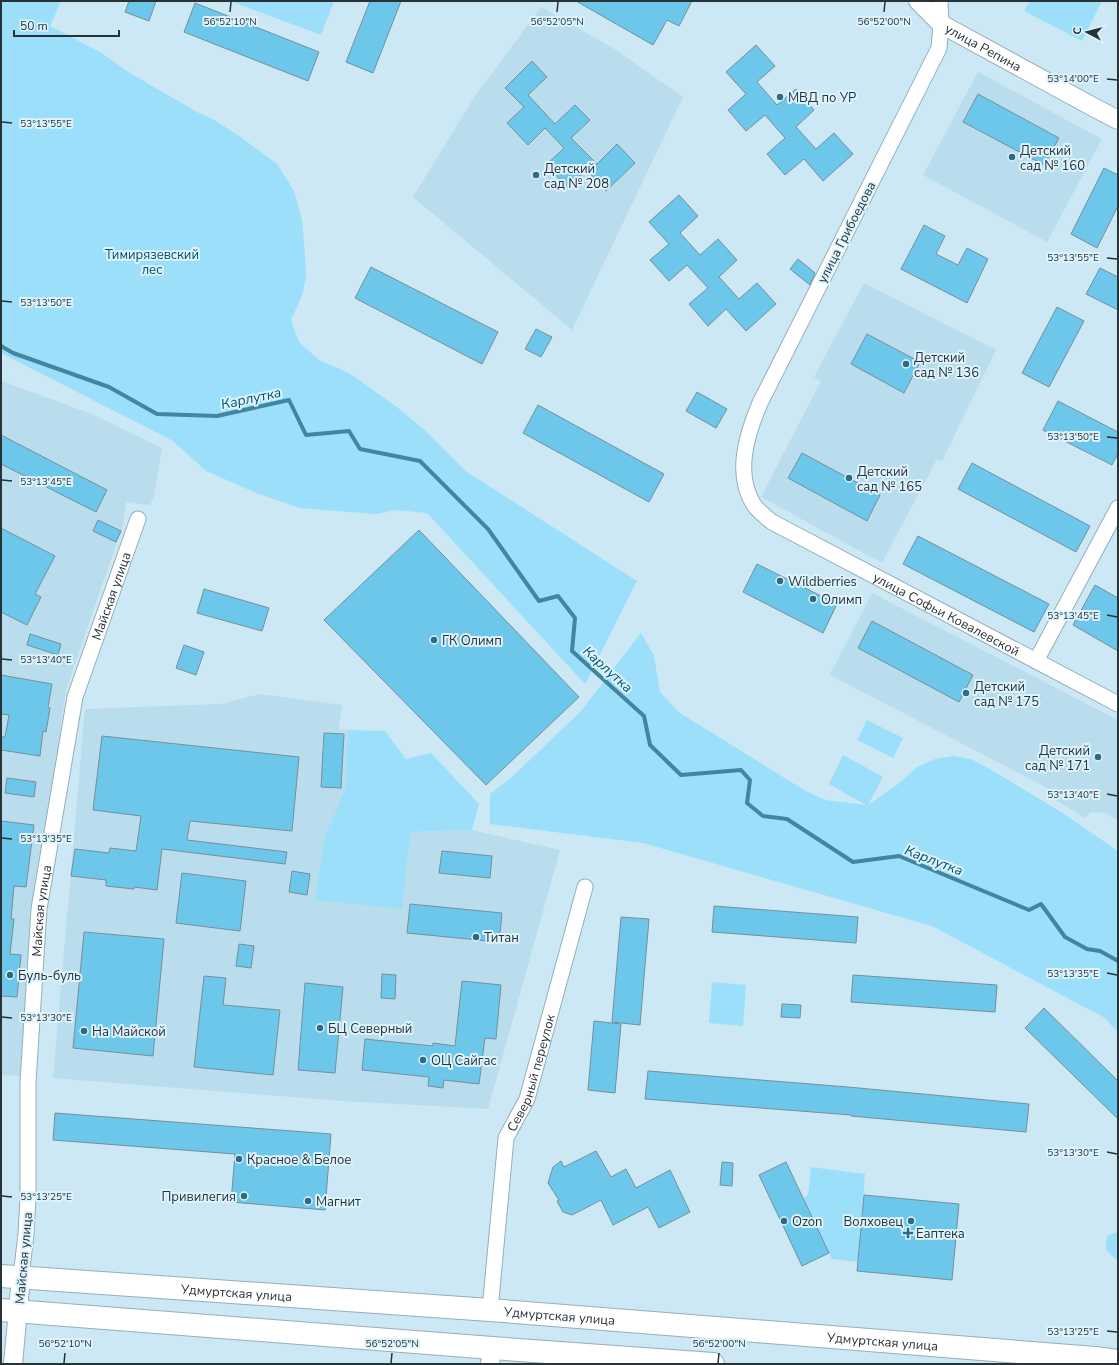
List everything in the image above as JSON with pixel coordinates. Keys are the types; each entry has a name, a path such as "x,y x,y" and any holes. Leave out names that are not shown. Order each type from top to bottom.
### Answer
{"main road":[{"name":"Удмуртская улица","path":"11,1276 490,1310 1118,1361"},
{"path":"96,1282 87,1290 86,1299 86,1308 96,1317"},
{"path":"10,1310 96,1317 491,1356 713,1364"}],"street":[{"name":"улица Репина","path":"918,1 941,24 1118,120"},
{"name":"улица Грибоедова","path":"744,462 750,426 760,403 939,48 941,24 940,1"},
{"name":"улица Софьи Ковалевской","path":"744,462 744,475 747,489 754,504 772,522 1118,704"},
{"path":"1036,661 1118,508"},
{"name":"Майская улица","path":"13,1364 10,1310 11,1276 26,1234 28,1197 28,1082 39,908 75,696 138,519"},
{"name":"Северный переулок","path":"490,1310 506,1138 527,1099 585,887"}],"shaded area":[{"name":"Детский сад № 208","path":"541,7 616,50 683,97 572,330 413,197 475,96"},
{"name":"Детский сад № 160","path":"978,72 1102,139 1047,242 923,175"},
{"path":"864,283 996,350 942,461 937,459 882,563 761,497 821,381 814,377"},
{"path":"1,381 92,414 162,448 154,495 150,505 126,502 122,532 117,542 66,690 49,809 22,1076 1,1075"},
{"name":"Детский сад № 175","path":"872,593 1118,720 1118,820 1106,813 1091,812 1085,818 1056,800 1059,794 830,675"},
{"path":"260,694 342,705 339,729 348,730 345,789 324,838 315,900 410,832 472,830 560,850 488,1109 342,1101 53,1078 85,709 221,704"}],"green space":[{"name":"Тимирязевский лес","path":"1,1 61,1 50,26 100,52 130,73 195,111 216,121 277,164 294,191 302,220 306,277 302,296 291,320 299,342 319,360 349,373 398,408 427,432 467,472 637,581 585,684 427,513 396,510 376,514 300,508 259,494 206,471 173,441 1,353"},
{"path":"230,1 334,1 321,35"},
{"path":"1030,1 1102,1 1082,41 1024,11"},
{"path":"641,633 654,656 660,692 680,713 804,790 825,800 866,805 829,784 843,755 883,777 868,805 898,784 917,767 935,759 954,756 971,759 990,769 1061,812 1118,851 1118,1033 1105,1018 932,926 643,843 490,824 490,794 513,776 581,711"},
{"path":"867,720 903,738 893,758 857,740"},
{"path":"348,730 385,731 406,759 431,753 479,804 472,830 410,832 402,909 315,900 324,838 345,789"},
{"path":"712,982 746,985 743,1026 709,1023"},
{"path":"811,1167 865,1174 858,1262 832,1259 829,1253 803,1199 808,1195"},
{"path":"1118,1232 1118,1261 1106,1250 1106,1242 1108,1235"}],"building":[{"path":"129,1 156,1 149,21 125,12"},
{"path":"370,1 401,1 373,73 346,62"},
{"path":"576,1 692,1 679,26 667,20 653,45"},
{"path":"195,3 319,52 308,81 184,32"},
{"path":"756,45 775,66 757,82 777,105 796,89 814,110 796,127 816,149 834,133 853,154 823,181 804,159 785,175 767,154 785,138 765,115 746,131 728,110 746,94 726,72"},
{"path":"532,61 547,77 528,95 555,124 575,105 590,120 571,138 597,164 617,144 635,163 606,191 587,170 568,188 546,165 564,148 545,128 528,145 507,123 524,107 505,88"},
{"path":"978,94 1059,138 1044,165 963,122"},
{"path":"1104,168 1118,175 1118,206 1097,248 1071,234"},
{"path":"679,195 698,216 680,233 700,255 718,239 737,260 719,277 739,299 757,283 776,304 746,331 726,309 708,326 689,304 708,288 687,265 669,281 650,260 669,244 649,222"},
{"path":"924,225 945,236 936,254 958,265 967,248 988,259 967,303 901,269"},
{"path":"798,259 815,273 810,285 790,269"},
{"path":"371,267 498,332 482,364 355,298"},
{"path":"1100,268 1118,277 1118,310 1086,294"},
{"path":"1057,307 1084,321 1049,387 1022,373"},
{"path":"536,329 552,337 541,357 525,349"},
{"path":"867,334 920,362 904,393 851,364"},
{"path":"697,392 727,409 716,428 686,411"},
{"path":"1058,401 1118,432 1118,453 1112,465 1043,430"},
{"path":"538,405 664,474 649,502 523,433"},
{"path":"1,435 107,490 96,512 1,464"},
{"path":"802,453 880,495 867,521 788,478"},
{"path":"972,463 1090,526 1076,552 958,489"},
{"path":"98,520 121,531 116,542 93,531"},
{"path":"1,528 55,556 35,594 41,597 27,625 1,612"},
{"name":"ГК Олимп","path":"419,530 579,697 486,785 324,620"},
{"path":"918,536 1049,604 1034,632 903,564"},
{"path":"757,564 837,604 823,633 743,592"},
{"path":"1095,585 1118,598 1118,651 1073,625"},
{"path":"204,589 269,608 262,631 197,613"},
{"path":"872,621 973,675 959,702 858,648"},
{"path":"30,634 61,644 58,655 27,645"},
{"path":"184,645 204,652 196,675 176,668"},
{"path":"1,675 52,684 46,732 43,731 40,756 1,750 1,737 5,737 9,715 1,714"},
{"path":"324,733 344,734 341,788 321,787"},
{"path":"102,736 299,757 292,831 190,821 187,840 287,852 285,864 162,849 157,890 106,886 106,880 71,876 75,849 109,853 110,848 136,851 141,816 93,810"},
{"path":"7,778 36,782 34,797 5,793"},
{"path":"1,821 34,825 26,887 14,886 11,919 14,919 10,954 21,955 17,997 1,996"},
{"path":"442,851 492,856 490,878 439,873"},
{"path":"292,871 310,874 307,895 289,892"},
{"path":"182,873 246,881 240,931 176,923"},
{"path":"410,904 502,913 499,942 407,933"},
{"path":"714,906 858,917 856,943 712,932"},
{"path":"621,917 649,919 640,1025 612,1022"},
{"path":"84,932 164,939 153,1056 73,1048"},
{"path":"239,944 254,946 251,968 236,966"},
{"path":"382,974 396,975 395,999 381,998"},
{"path":"853,975 997,985 995,1012 851,1002"},
{"path":"204,976 226,978 223,1005 280,1010 273,1075 194,1067"},
{"name":"ОЦ Сайгас","path":"462,981 501,985 496,1039 485,1038 479,1084 444,1080 443,1088 428,1086 429,1077 362,1070 365,1039 433,1046 433,1043 455,1046"},
{"name":"БЦ Северный","path":"305,983 343,987 335,1073 298,1070"},
{"path":"782,1004 801,1005 800,1018 781,1017"},
{"path":"1044,1008 1118,1081 1118,1119 1025,1028"},
{"path":"594,1021 621,1024 615,1093 588,1090"},
{"path":"648,1071 848,1087 1029,1104 1026,1132 851,1115 645,1099"},
{"path":"55,1113 331,1134 325,1210 231,1202 235,1154 53,1140"},
{"path":"596,1151 611,1177 626,1169 636,1188 670,1170 690,1212 659,1228 648,1207 613,1225 601,1200 572,1215 563,1212 557,1201 559,1200 548,1183 553,1167 561,1161 564,1167"},
{"path":"722,1162 733,1163 732,1186 720,1185"},
{"path":"786,1162 829,1253 802,1266 759,1175"},
{"path":"864,1195 959,1204 952,1280 857,1271"}],"waterway":[{"name":"Карлутка","path":"1,346 13,353 109,387 157,414 217,416 289,400 306,435 349,431 360,449 420,461 488,529 539,601 558,596 575,618 572,651 644,716 650,745 681,775 741,770 750,780 747,803 763,816 787,819 853,862 899,856 1029,910 1041,904 1065,937 1087,949 1100,951 1118,961"}],"place":[{"name":"МВД по УР","path":"780,97"},
{"name":"Детский сад № 160","path":"1012,157"},
{"name":"Детский сад № 208","path":"536,175"},
{"name":"Детский сад № 136","path":"906,364"},
{"name":"Детский сад № 165","path":"849,478"},
{"name":"Wildberries","path":"780,581"},
{"name":"Олимп","path":"813,599"},
{"name":"ГК Олимп","path":"434,640"},
{"name":"Детский сад № 175","path":"966,693"},
{"name":"Детский сад № 171","path":"1098,757"},
{"name":"Титан","path":"476,937"},
{"name":"Буль-буль","path":"10,975"},
{"name":"БЦ Северный","path":"320,1028"},
{"name":"На Майской","path":"84,1031"},
{"name":"ОЦ Сайгас","path":"423,1060"},
{"name":"Красное & Белое","path":"239,1159"},
{"name":"Привилегия","path":"244,1196"},
{"name":"Магнит","path":"308,1201"},
{"name":"Ozon","path":"784,1221"},
{"name":"Волховец","path":"911,1221"},
{"name":"Еаптека","path":"908,1233"}]}
